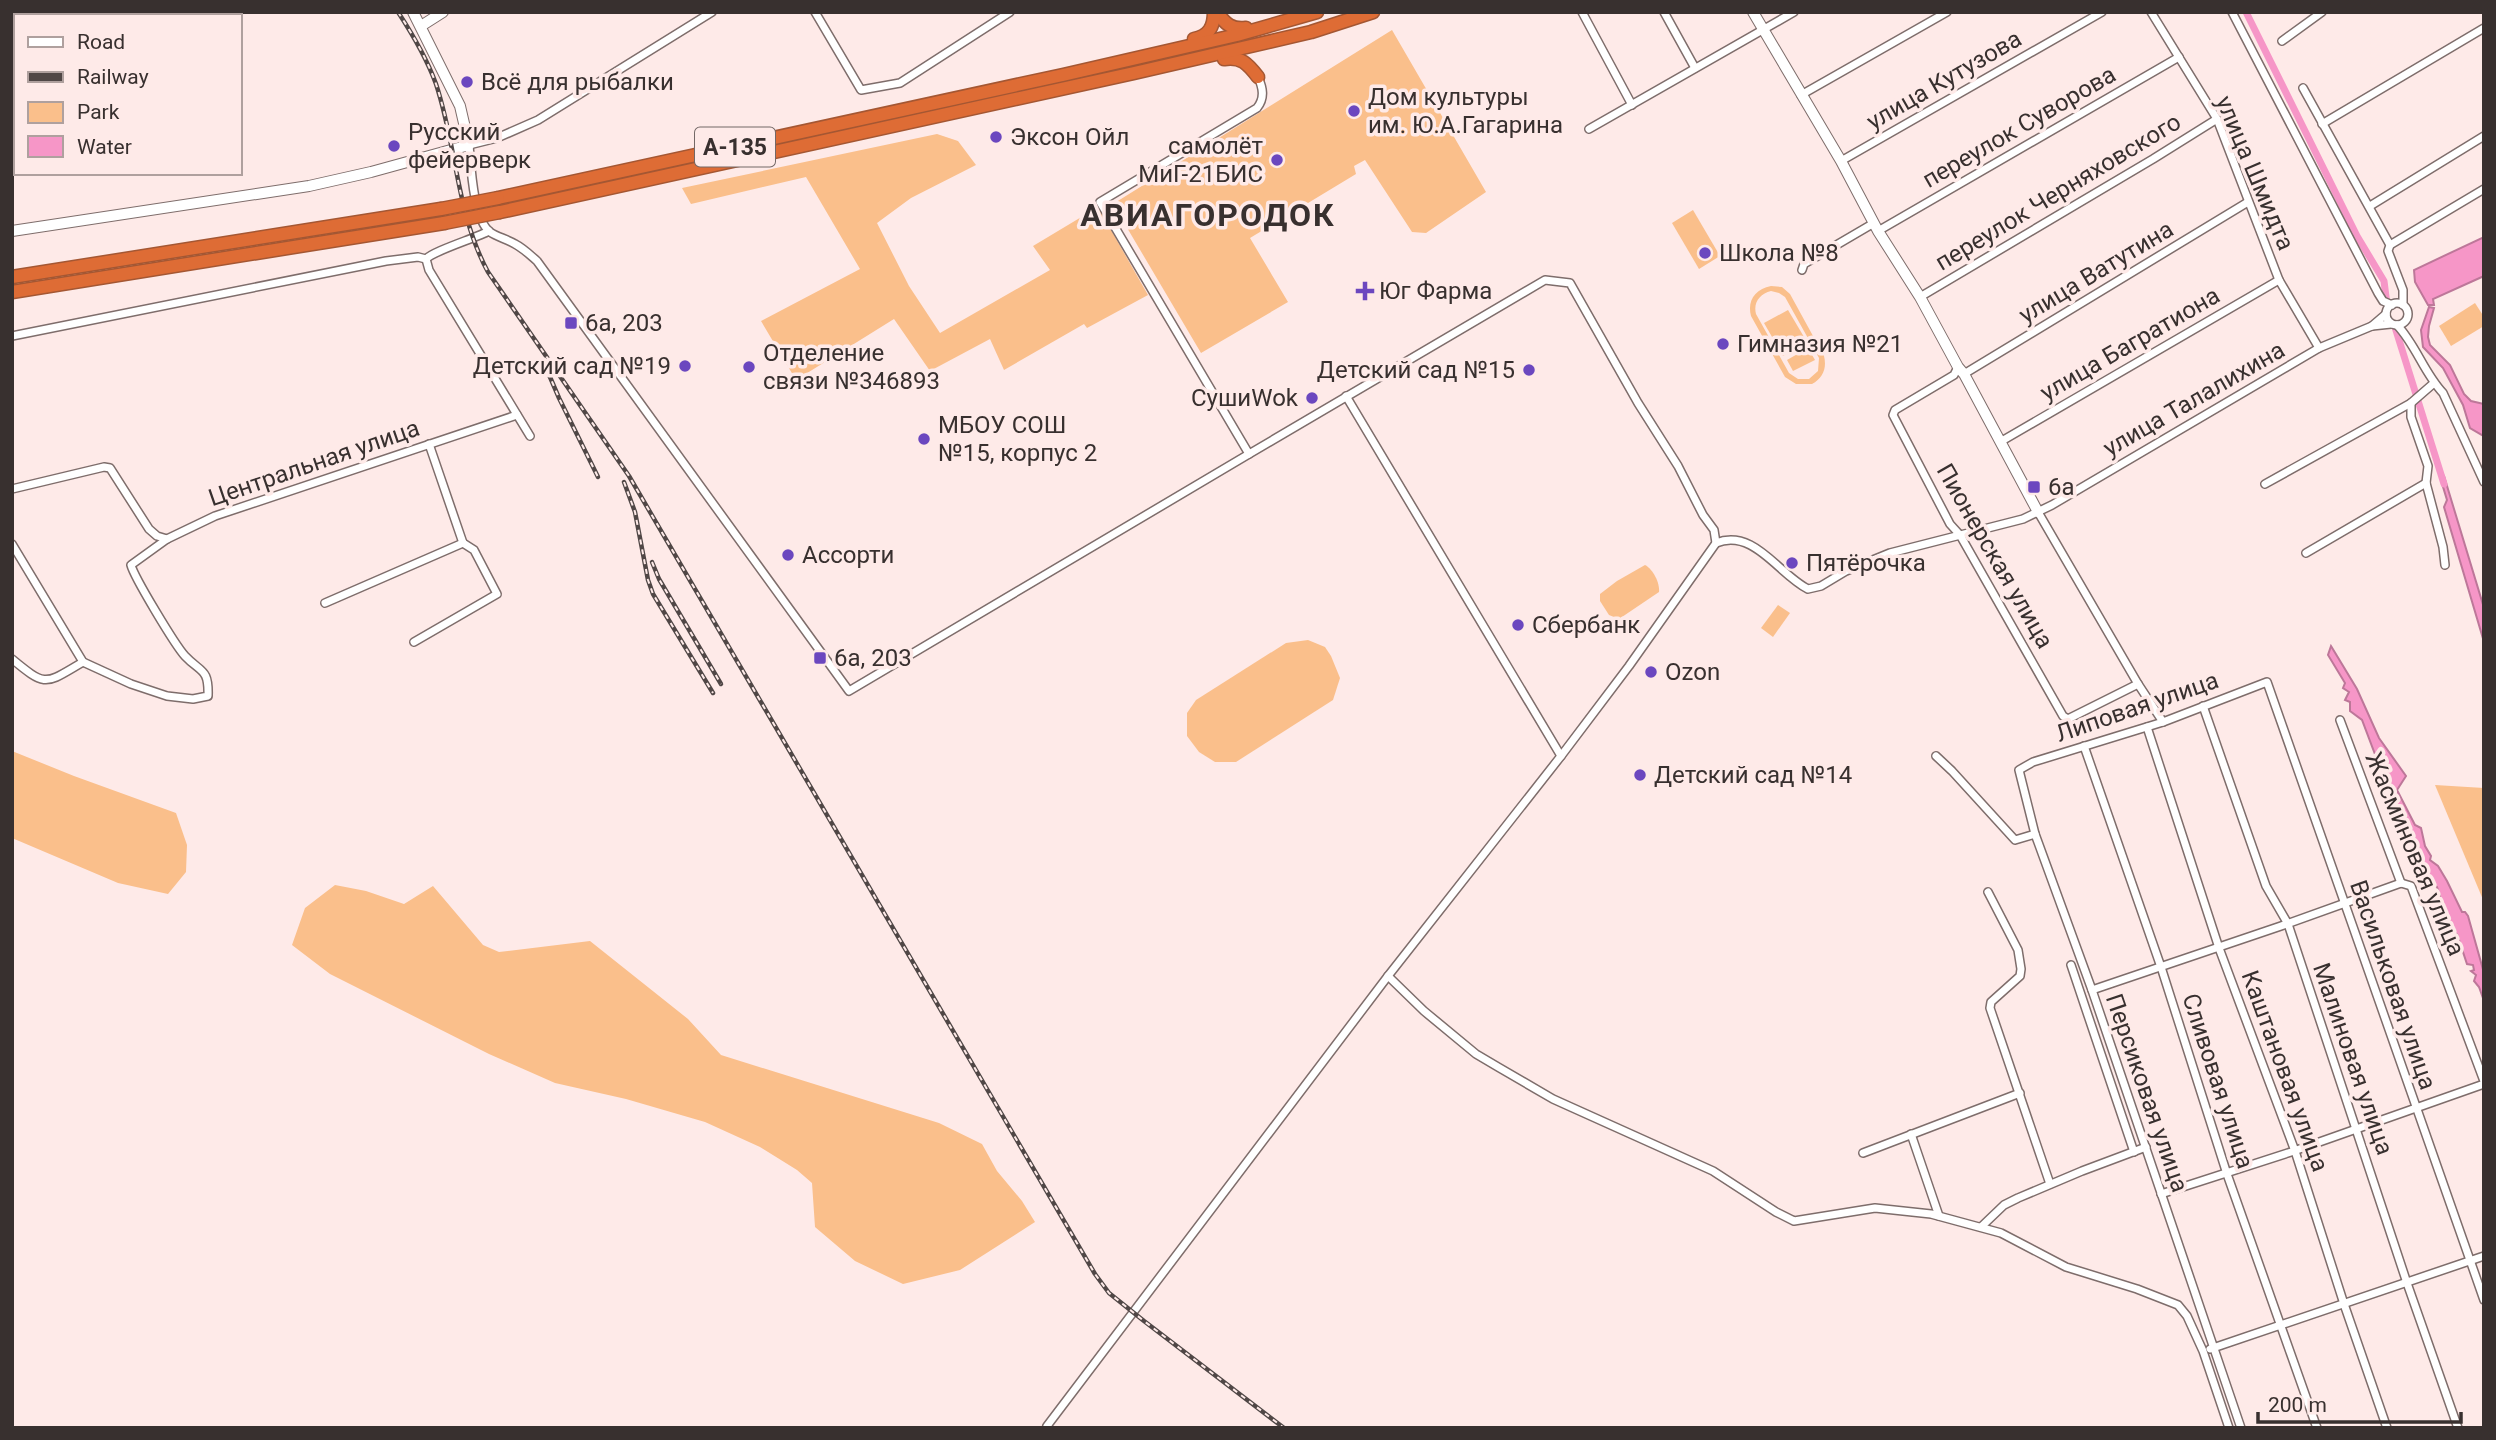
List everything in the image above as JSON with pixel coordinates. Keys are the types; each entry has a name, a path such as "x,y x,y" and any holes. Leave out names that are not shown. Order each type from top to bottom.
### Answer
{"highway":[{"path":"1216,12 1227,25 1238,29 1291,20"},
{"path":"1164,52 1178,43 1205,36 1213,24 1216,12"},
{"name":"А-135","path":"12,277 498,198 1082,71 1317,12"},
{"name":"А-135","path":"12,292 500,212 1181,63 1311,32 1373,12"},
{"path":"1258,77 1254,61 1258,52 1292,42 1311,32"},
{"path":"1181,63 1190,66 1236,58 1248,65 1258,77"},
{"path":"1082,71 1077,76 1078,82 1083,85"}],"street":[{"path":"413,12 460,106 469,145 475,192 482,220 489,231 517,245 537,261 849,691 1545,280 1570,283 1714,530 1716,543 1629,666 1388,976 1116,1334 1047,1426 1049,1428"},
{"path":"421,26 443,12"},
{"path":"12,231 309,186 497,138 538,120 712,12"},
{"path":"815,12 861,90 900,83 1010,12"},
{"path":"1582,12 1632,105"},
{"path":"1664,12 1695,68"},
{"path":"1753,12 1841,161 1876,227 1920,297 2038,512 2163,722"},
{"path":"1589,129 1794,12"},
{"path":"1801,95 1947,12"},
{"name":"улица Кутузова","path":"1841,161 2102,12"},
{"name":"улица Шмидта","path":"2232,12 2378,293 2383,301 2392,305"},
{"path":"2282,41 2322,12"},
{"name":"улица Шмидта","path":"2154,13 2217,119 2279,280 2319,348"},
{"path":"2322,124 2484,28"},
{"name":"переулок Суворова","path":"1802,270 1804,264 1876,227 2179,57"},
{"path":"1249,454 1100,202 1257,108 1263,94 1258,77"},
{"path":"2303,88 2390,245"},
{"name":"переулок Черняховского","path":"1920,297 2217,119"},
{"path":"2370,206 2484,136"},
{"path":"2410,341 2403,290 2388,251 2390,245 2484,190"},
{"name":"улица Ватутина","path":"1961,371 2248,202"},
{"path":"426,259 433,252 462,244 489,231"},
{"path":"12,337 386,261 418,257 426,259"},
{"path":"426,259 429,270 530,436"},
{"name":"улица Багратиона","path":"2000,442 2279,280"},
{"path":"2372,326 2392,305 2403,305"},
{"path":"2386,314 2410,341 2434,383 2443,393 2484,481"},
{"path":"2372,326 2394,325 2406,321"},
{"name":"улица Талалихина","path":"1716,543 1729,538 1742,541 1756,548 1798,584 1808,589 1821,586 1846,571 1890,553 2023,519 2038,512 2319,348 2372,326"},
{"name":"Пионерская улица","path":"1961,371 1895,410 1893,415 1950,524 1960,535 2063,716 2068,719 2138,684"},
{"path":"2265,484 2411,403 2434,383"},
{"path":"1346,396 1561,756"},
{"path":"2411,403 2411,417 2428,466 2426,483 2443,547 2445,565"},
{"name":"Центральная улица","path":"83,662 131,684 167,696 193,699 208,696 207,678 200,667 185,656 131,565 167,539 215,516 517,415"},
{"path":"414,642 497,594 474,550 463,543 429,444"},
{"path":"12,489 104,467 110,468 149,528 157,536 167,539"},
{"path":"2306,554 2426,483"},
{"path":"325,603 463,543"},
{"path":"12,544 83,662 53,679 43,681 37,680 12,659"},
{"name":"Липовая улица","path":"2019,770 2033,762 2163,722 2267,682"},
{"name":"Васильковая улица","path":"2267,682 2484,1300"},
{"name":"Малиновая улица","path":"2203,706 2266,886 2288,924 2458,1428"},
{"name":"Жасминовая улица","path":"2340,720 2401,883 2411,886 2484,1083"},
{"name":"Каштановая улица","path":"2147,727 2219,948 2295,1151 2387,1428"},
{"name":"Сливовая улица","path":"2084,746 2161,967 2227,1174 2316,1428"},
{"path":"1936,756 2015,840 2035,834"},
{"name":"Персиковая улица","path":"2019,770 2035,834 2092,990 2241,1428"},
{"path":"2092,990 2401,883"},
{"path":"1988,892 2018,950 2021,969 2020,976 1991,1002 1990,1009 2050,1184"},
{"path":"2071,965 2134,1152"},
{"path":"1388,976 1424,1011 1476,1054 1553,1099 1713,1171 1794,1221 1875,1208 1939,1216 2001,1233 2066,1267 2178,1305 2187,1316 2203,1351 2229,1428"},
{"path":"2161,1194 2295,1151 2484,1083"},
{"path":"1863,1153 2020,1093"},
{"path":"1910,1134 1939,1216"},
{"path":"1981,1227 2004,1205 2146,1147"},
{"path":"2203,1351 2484,1255"}],"green space":[{"path":"1392,30 1486,192 1426,233 1412,232 1365,160 1354,166 1356,174 1250,238 1288,302 1201,353 1113,204"},
{"path":"937,134 958,141 976,165 911,198 877,223 909,286 940,333 1050,270 1033,246 1098,207 1148,295 1087,328 1084,324 1004,370 990,339 930,371 894,319 796,380 761,321 860,269 806,177 691,204 682,188"},
{"path":"1693,210 1720,256 1699,269 1672,223"},
{"path":"1782,287 1790,294 1824,356 1823,372 1812,384 1796,384 1785,377 1751,316 1751,301 1765,288","holes":["1771,291 1785,297 1819,358 1818,371 1809,379 1798,379 1789,373 1756,314 1757,302 1761,296"]},
{"path":"2475,303 2484,317 2484,326 2451,346 2439,326"},
{"path":"1788,310 1807,342 1783,356 1764,323"},
{"path":"1808,348 1815,360 1793,371 1787,360"},
{"path":"1645,565 1655,577 1659,592 1619,619 1609,615 1600,601 1600,594"},
{"path":"1778,605 1790,613 1773,637 1761,628"},
{"path":"1308,640 1325,647 1331,656 1340,678 1333,700 1236,762 1215,762 1199,752 1187,736 1187,713 1196,700 1286,643"},
{"path":"12,751 176,813 187,845 186,872 168,894 118,883 12,838"},
{"path":"2435,785 2484,788 2484,902"},
{"path":"335,885 366,891 404,904 433,886 483,945 499,952 590,941 688,1019 721,1055 939,1123 982,1144 997,1171 1022,1201 1035,1222 960,1270 903,1284 855,1261 815,1227 812,1183 797,1170 760,1147 705,1122 626,1099 555,1083 489,1054 330,974 292,945 305,908"}],"water":[{"path":"2484,237 2484,276 2433,299 2434,305 2428,305 2415,282 2414,270"},
{"path":"2429,307 2434,308 2429,326 2430,345 2450,365 2464,394 2471,401 2484,404 2482,435 2470,428 2463,405 2443,368 2423,347 2421,330"},
{"path":"2444,476 2484,608 2484,642 2444,507 2447,500 2440,477"},
{"path":"2331,646 2357,689 2379,738 2406,776 2397,790 2415,825 2421,828 2430,860 2438,866 2462,912 2468,916 2484,973 2484,1001 2474,981 2476,975 2471,971 2474,970 2473,965 2467,964 2457,934 2452,933 2455,930 2450,927 2437,887 2427,879 2428,872 2408,838 2380,764 2372,761 2376,757 2362,720 2350,711 2350,702 2345,700 2349,692 2343,688 2345,683 2328,655"}],"waterway":[{"path":"2246,12 2357,236 2384,281 2387,305"},
{"path":"2394,324 2444,484"}],"railway":[{"path":"398,12 419,47 436,84 469,227 488,272 629,476 1095,1274 1109,1293 1284,1428"},
{"path":"544,363 598,477"},
{"path":"624,482 635,512 653,594 713,693"},
{"path":"652,562 659,579 721,684"}],"place":[{"name":"Всё для рыбалки","path":"467,82"},
{"name":"Дом культуры им. Ю.А.Гагарина","path":"1354,111"},
{"name":"Эксон Ойл","path":"996,137"},
{"name":"Русский фейерверк","path":"394,146"},
{"name":"самолёт МиГ-21БИС","path":"1277,160"},
{"name":"Школа №8","path":"1705,253"},
{"name":"Юг Фарма","path":"1365,291"},
{"name":"6a, 203","path":"571,323"},
{"name":"Гимназия №21","path":"1723,344"},
{"name":"Детский сад №19","path":"685,366"},
{"name":"Отделение связи №346893","path":"749,367"},
{"name":"Детский сад №15","path":"1529,370"},
{"name":"СушиWok","path":"1312,398"},
{"name":"МБОУ СОШ №15, корпус 2","path":"924,439"},
{"name":"6а","path":"2034,487"},
{"name":"Ассорти","path":"788,555"},
{"name":"Пятёрочка","path":"1792,563"},
{"name":"Сбербанк","path":"1518,625"},
{"name":"6а, 203","path":"820,658"},
{"name":"Ozon","path":"1651,672"},
{"name":"Детский сад №14","path":"1640,775"}],"district":[{"name":"АВИАГОРОДОК","path":"1208,215"}]}
